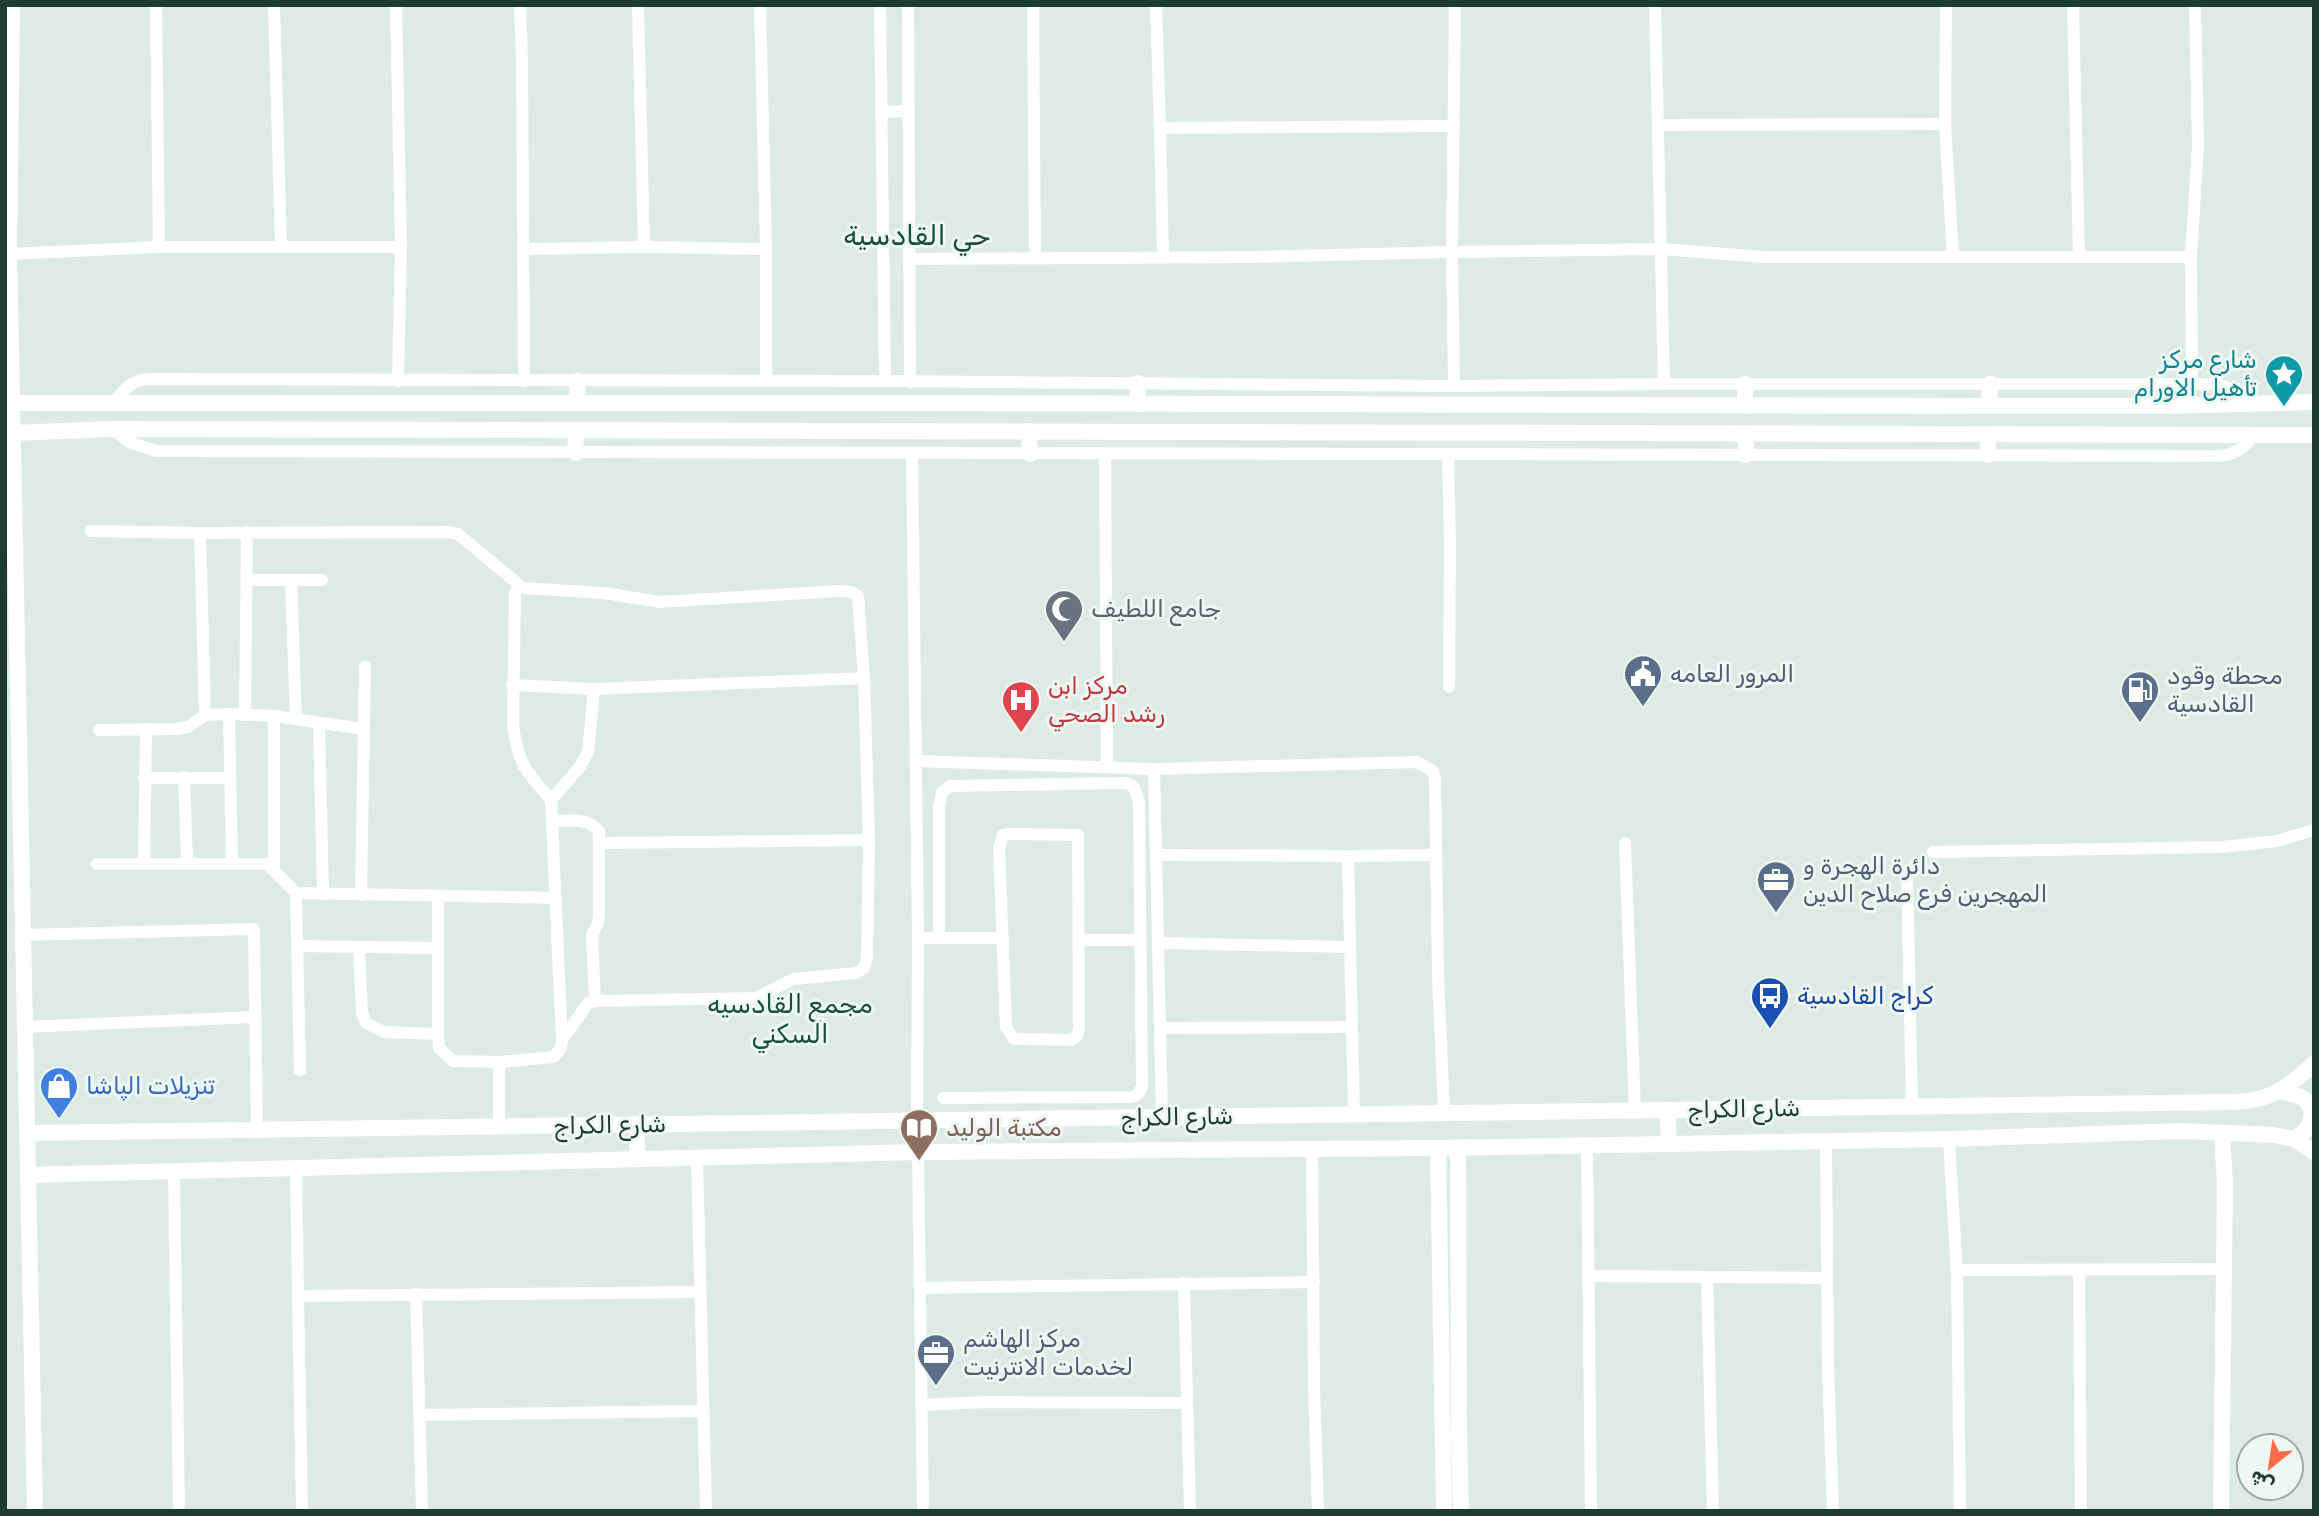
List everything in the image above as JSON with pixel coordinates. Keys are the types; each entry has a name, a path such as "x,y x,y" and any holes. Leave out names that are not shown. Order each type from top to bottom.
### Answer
{"street":[{"path":"12,5 9,254 13,433 13,844 23,935 35,1511"},
{"path":"156,5 159,247"},
{"path":"274,5 281,246"},
{"path":"396,5 401,247 398,381"},
{"path":"520,5 524,381"},
{"path":"638,5 644,247"},
{"path":"760,5 766,249 766,381"},
{"path":"880,5 885,381"},
{"path":"908,5 910,382"},
{"path":"1034,5 1035,257"},
{"path":"1156,5 1163,257"},
{"path":"1454,386 1452,252 1455,5"},
{"path":"1655,5 1664,383"},
{"path":"1947,5 1945,124 1953,257"},
{"path":"2073,5 2079,257"},
{"path":"2192,384 2191,257 2198,145 2195,5"},
{"path":"881,112 909,111"},
{"path":"1658,125 1945,124"},
{"path":"1160,128 1454,126"},
{"path":"9,254 159,247 401,247"},
{"path":"524,249 766,249"},
{"path":"910,259 1662,249 1763,257 2191,257"},
{"path":"113,404 127,386 141,380 885,381 1454,386 1664,383 2192,384 2227,386 2248,404"},
{"path":"577,381 578,402"},
{"path":"1138,383 1138,404"},
{"path":"1745,384 1745,406"},
{"path":"1989,406 1990,384"},
{"path":"12,403 2170,406 2314,402"},
{"path":"819,403 820,431"},
{"path":"236,429 237,404"},
{"path":"1522,405 1522,432"},
{"path":"2170,406 2171,435"},
{"path":"13,433 113,429 236,429 2314,435"},
{"path":"113,429 129,442 156,451 912,454 2229,456 2239,452 2253,435"},
{"path":"575,430 576,453"},
{"path":"1029,431 1030,454"},
{"path":"1745,433 1746,455"},
{"path":"1988,434 1988,455"},
{"path":"912,454 918,938 916,1119"},
{"path":"1105,454 1107,767"},
{"path":"1448,455 1449,687"},
{"path":"91,531 448,532 458,534 523,588"},
{"path":"245,715 247,532"},
{"path":"200,533 205,715"},
{"path":"247,580 322,580"},
{"path":"291,580 296,719"},
{"path":"438,897 439,1048 453,1061 499,1062 554,1057 561,1048 562,1040 551,800 524,768 516,746 512,685 517,588 604,593 660,602 851,592 858,596 864,678 869,840 867,958 863,968 856,973 793,979 756,998 595,1001 588,1003 562,1040"},
{"path":"361,895 365,667"},
{"path":"512,685 594,689 864,678"},
{"path":"551,800 579,768 588,752 594,689"},
{"path":"229,714 232,863"},
{"path":"99,730 176,729 188,727 205,715 229,714 274,716 364,729"},
{"path":"274,716 274,870"},
{"path":"319,723 323,894"},
{"path":"144,864 146,729"},
{"path":"916,761 1154,769 1417,762 1433,771 1444,1112"},
{"path":"1154,769 1162,1117"},
{"path":"184,777 187,863"},
{"path":"144,778 230,778"},
{"path":"939,938 939,797 950,786 1126,783 1135,787 1139,802 1142,1087 1138,1094 1132,1097 943,1098"},
{"path":"552,821 585,821 598,831 599,915 592,935 595,1001"},
{"path":"1933,852 2222,848 2277,841 2314,830"},
{"path":"1003,835 1078,835 1079,940 1077,1036 1072,1040 1014,1039 1006,1027 999,848 1003,835"},
{"path":"599,843 869,840"},
{"path":"1625,843 1635,1111"},
{"path":"1156,855 1435,855"},
{"path":"1348,856 1354,1114"},
{"path":"97,864 260,862 274,870 296,893 300,1070"},
{"path":"1907,871 1912,1107"},
{"path":"296,893 556,898"},
{"path":"23,935 254,929 257,1130"},
{"path":"918,938 1002,938"},
{"path":"1079,940 1140,940"},
{"path":"1158,943 1349,947"},
{"path":"297,946 438,948"},
{"path":"359,947 362,1013 366,1023 384,1032 438,1034"},
{"path":"25,1027 256,1017"},
{"path":"1160,1028 1352,1027"},
{"path":"499,1062 499,1126"},
{"name":"شارع الكراج","path":"27,1133 2234,1102 2254,1101 2282,1092 2314,1063"},
{"path":"2282,1092 2305,1100 2312,1110 2311,1124 2302,1135 2294,1139"},
{"path":"1667,1110 1669,1143"},
{"path":"636,1124 638,1159"},
{"path":"28,1175 918,1152 1438,1148 1949,1139 2181,1131 2274,1135 2294,1139 2314,1152"},
{"path":"2221,1511 2225,1185 2222,1133"},
{"path":"1949,1139 1957,1270 1960,1511"},
{"path":"1826,1141 1828,1366 1833,1511"},
{"path":"1587,1145 1591,1511"},
{"path":"1444,1511 1451,1436 1458,1147"},
{"path":"1312,1148 1318,1511"},
{"path":"1438,1148 1451,1436 1461,1511"},
{"path":"918,1152 923,1511"},
{"path":"697,1157 706,1511"},
{"path":"296,1168 302,1511"},
{"path":"174,1171 179,1511"},
{"path":"1957,1270 2222,1269"},
{"path":"2079,1270 2081,1511"},
{"path":"1589,1276 1827,1278"},
{"path":"1707,1277 1713,1511"},
{"path":"920,1288 1314,1282"},
{"path":"1184,1283 1190,1511"},
{"path":"298,1296 700,1292"},
{"path":"416,1294 422,1511"},
{"path":"921,1405 986,1402 1187,1403"},
{"path":"419,1415 703,1411"}],"place":[{"name":"شارع مركز تأهيل الاورام","path":"2284,408"},
{"name":"جامع اللطیف","path":"1064,643"},
{"name":"المرور العامه","path":"1643,708"},
{"name":"محطة وقود القادسية","path":"2140,724"},
{"name":"مركز ابن رشد الصحي","path":"1021,734"},
{"name":"دائرة الهجرة و المهجرين فرع صلاح الدين","path":"1776,914"},
{"name":"كراج القادسية","path":"1770,1030"},
{"name":"تنزيلات الپاشا","path":"59,1120"},
{"name":"مكتبة الوليد","path":"919,1162"},
{"name":"مركز الهاشم لخدمات الانترنيت","path":"936,1387"}],"district":[{"name":"حي القادسية","path":"917,235"},
{"name":"مجمع القادسيه السكني","path":"790,1019"}]}
